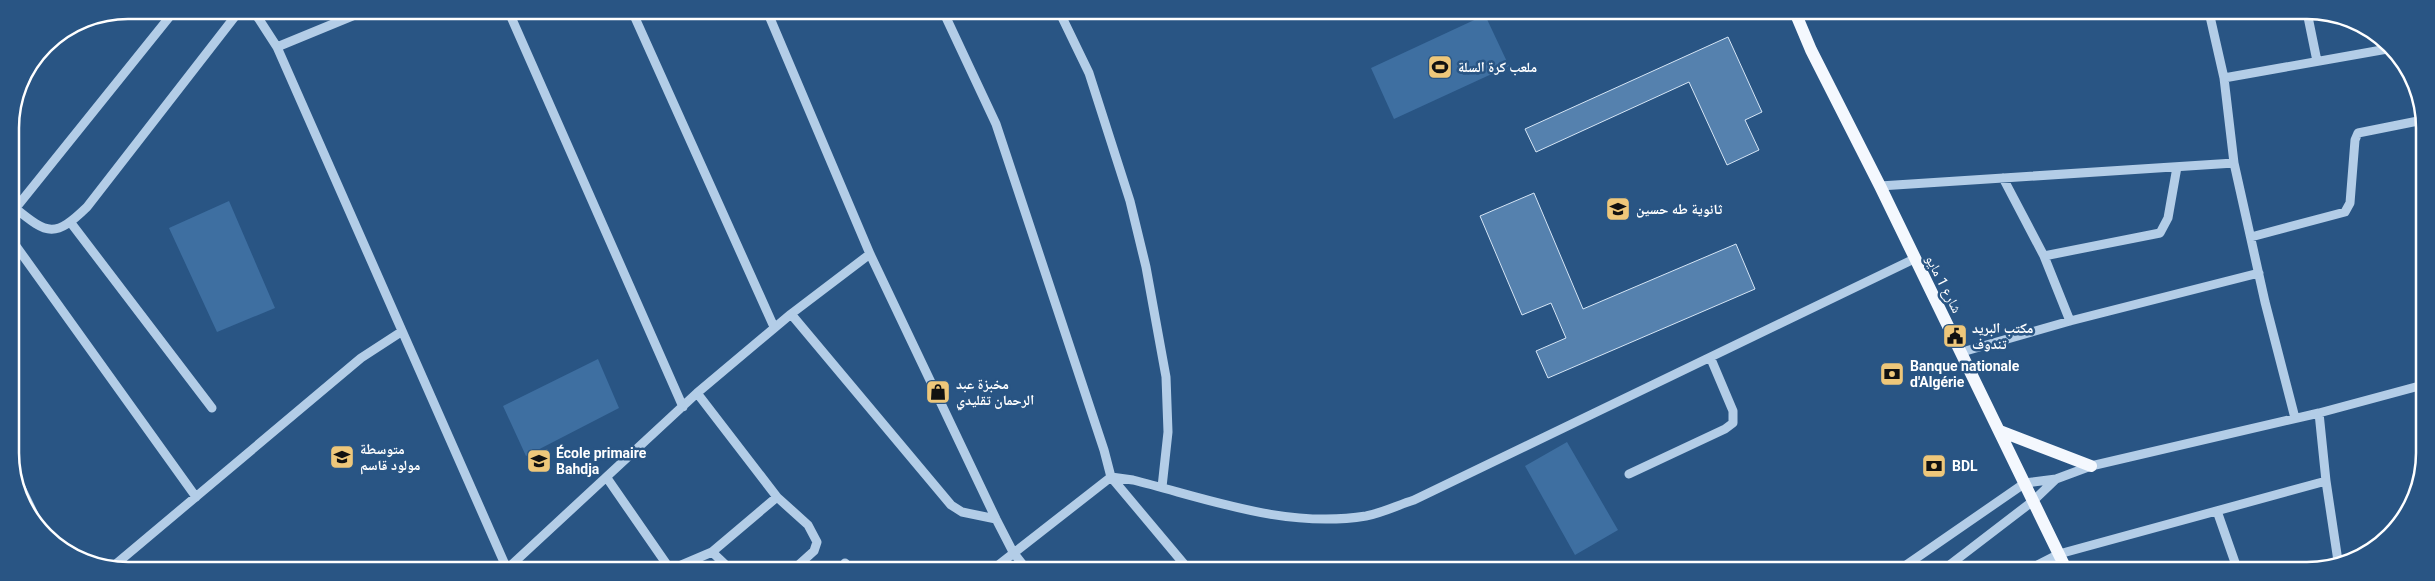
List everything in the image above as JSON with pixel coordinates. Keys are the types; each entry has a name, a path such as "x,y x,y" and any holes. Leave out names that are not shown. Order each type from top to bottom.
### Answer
{"main road":[{"name":"شارع 1 مايو","path":"1798,19 1811,50 1962,352 2063,562"},
{"path":"2000,431 2091,466"}],"street":[{"path":"19,204 168,19"},
{"path":"19,214 44,229 57,229 71,223 87,207 233,19"},
{"path":"258,19 277,47 504,562"},
{"path":"277,47 345,19"},
{"path":"512,19 683,407"},
{"path":"636,19 774,327"},
{"path":"770,19 870,254 996,518 1013,552 1021,562"},
{"path":"947,19 996,124 1101,440 1111,477 1182,562"},
{"path":"1062,19 1089,74 1130,201 1146,267 1166,377 1168,432 1162,487"},
{"path":"2211,19 2224,78 2234,163 2295,418"},
{"path":"2308,19 2317,60"},
{"path":"2224,78 2383,50"},
{"path":"2251,237 2345,212 2350,203 2355,140 2358,134 2416,122"},
{"path":"1880,186 2234,163"},
{"path":"2044,256 2160,232 2168,218 2177,167"},
{"path":"2003,178 2044,256 2070,321"},
{"path":"71,223 212,408"},
{"path":"19,250 196,497"},
{"path":"515,562 698,393 774,327 870,254"},
{"path":"1001,562 1111,477 1133,480 1282,518 1325,520 1367,515 1414,500 1711,359 1914,259"},
{"path":"1962,352 2070,321 2259,273"},
{"path":"790,314 951,504 962,512 996,518"},
{"path":"119,561 360,358 401,332"},
{"path":"1629,474 1725,429 1733,423 1733,411 1711,359"},
{"path":"1909,562 2024,482 2056,479 2091,466 2319,413 2416,387"},
{"path":"698,393 777,497 808,525 817,542 814,551 802,562"},
{"path":"2319,413 2326,481 2338,558"},
{"path":"607,478 666,562"},
{"path":"1954,562 2034,501 2056,479"},
{"path":"2044,562 2059,554 2326,481"},
{"path":"688,562 712,552 777,497"},
{"path":"2217,511 2235,562"},
{"path":"712,552 723,562"}],"shaded area":[{"name":"ملعب كرة السلة","path":"1476,19 1487,19 1509,66 1394,119 1371,68"},
{"path":"229,201 275,308 217,332 169,228"},
{"path":"598,359 619,408 526,456 503,406"},
{"path":"1567,442 1618,530 1575,555 1525,466"}],"building":[{"path":"1728,37 1762,112 1745,120 1759,150 1727,165 1689,82 1536,152 1525,129"},
{"path":"1534,193 1583,309 1736,244 1755,289 1548,378 1536,351 1566,338 1551,303 1522,315 1480,216"}],"place":[{"name":"ملعب كرة السلة","path":"1440,67"},
{"name":"ثانوية طه حسين","path":"1618,209"},
{"name":"مكتب البريد تندوف","path":"1955,336"},
{"name":"Banque nationale d'Algérie","path":"1892,374"},
{"name":"مخبزة عبد الرحمان تقليدي","path":"938,392"},
{"name":"متوسطة مولود قاسم","path":"342,457"},
{"name":"École primaire Bahdja","path":"539,461"},
{"name":"BDL","path":"1934,466"}]}
